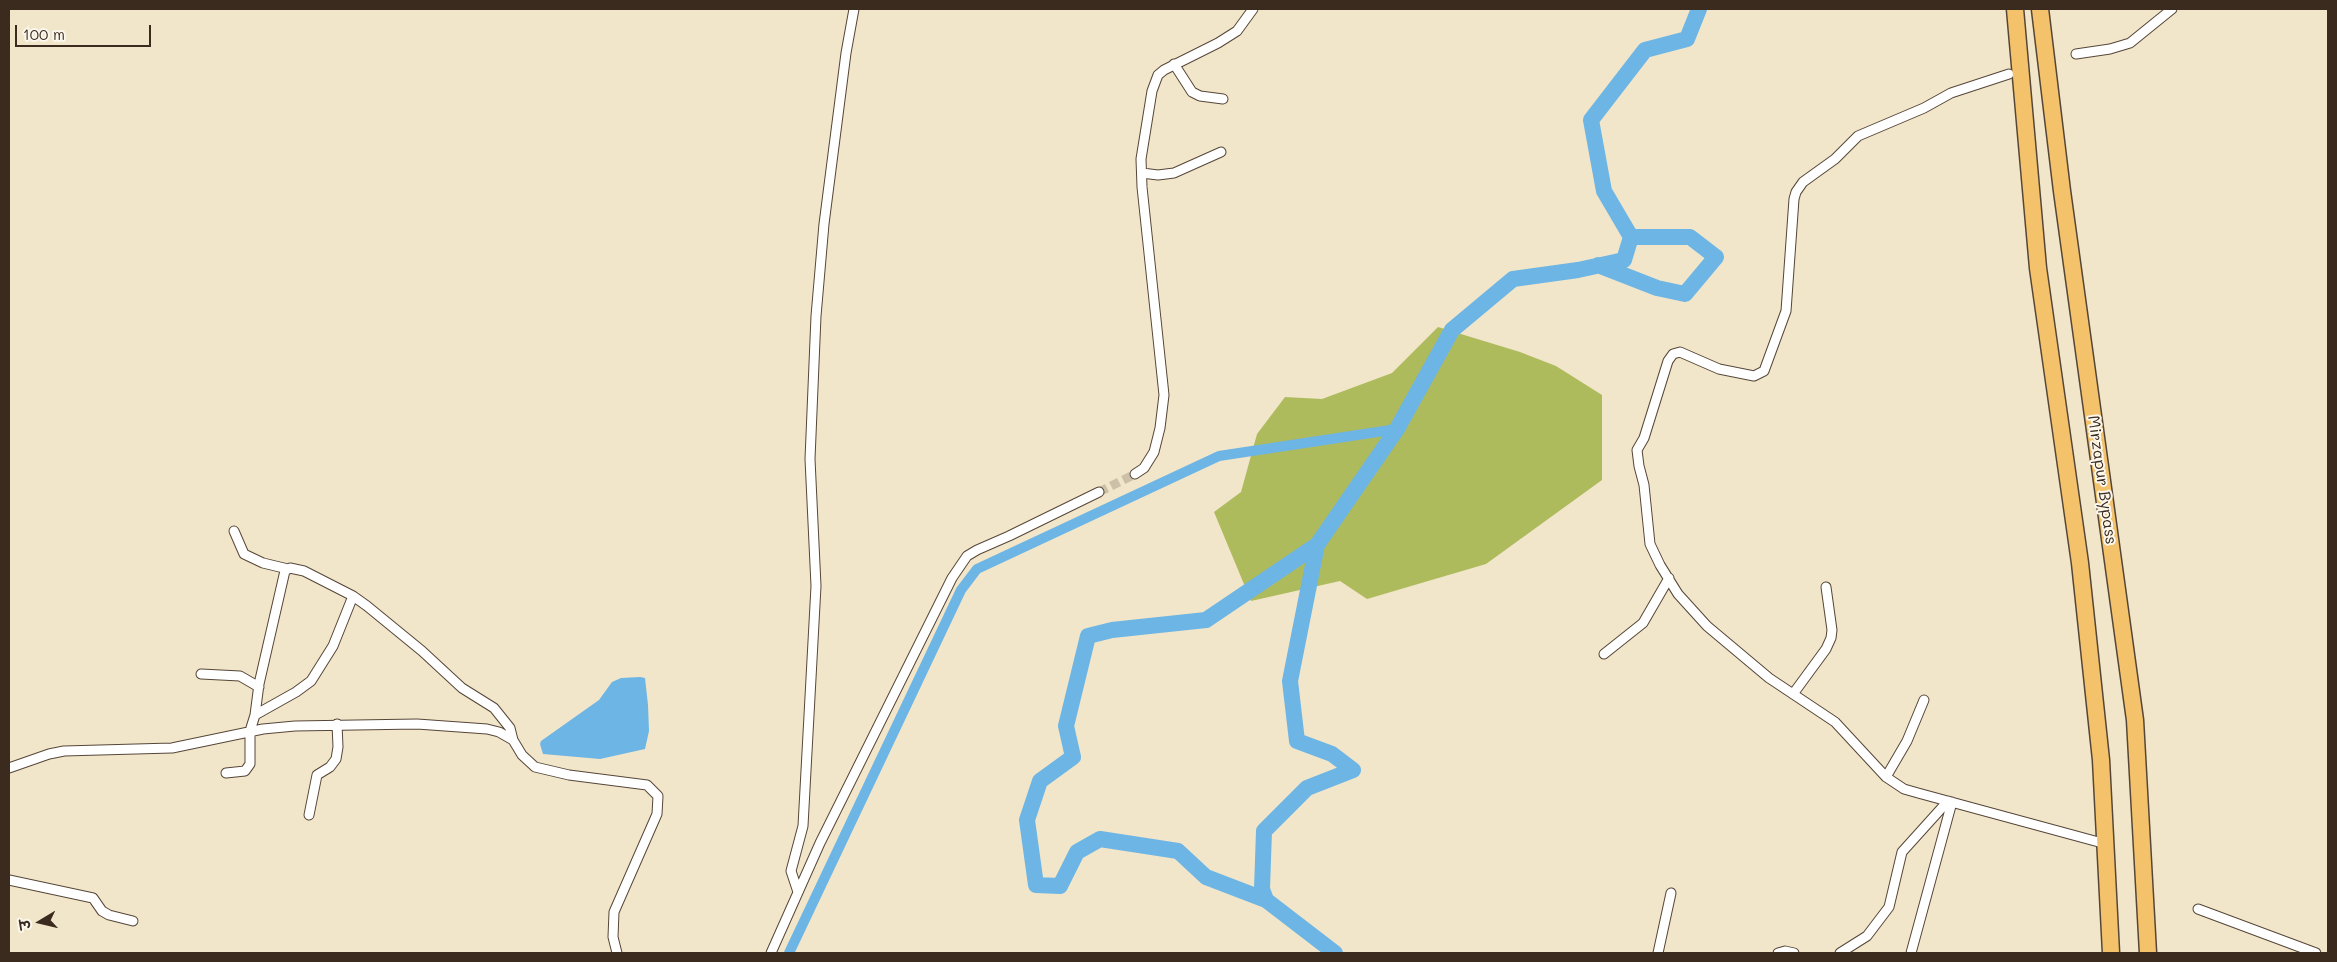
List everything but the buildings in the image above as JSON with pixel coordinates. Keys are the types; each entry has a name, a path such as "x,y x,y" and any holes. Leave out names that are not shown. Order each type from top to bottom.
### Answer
{"highway":[{"path":"2015,9 2038,268 2080,564 2101,760 2110,953"},
{"name":"Mirzapur Bypass","path":"2040,9 2064,210 2135,720 2148,953"}],"street":[{"path":"798,892 791,871 804,816 805,751 810,707 816,586 810,460 816,316 825,214 846,53 854,9"},
{"path":"1135,474 1144,468 1154,452 1160,428 1164,395 1142,173 1145,124 1152,91 1158,75 1174,64 1218,43 1237,31 1253,9"},
{"path":"2076,54 2110,49 2130,43 2172,9"},
{"path":"1174,64 1192,92 1200,96 1223,99"},
{"path":"2009,74 1951,93 1924,108 1858,136 1835,159 1798,187 1792,213 1786,311 1764,371 1754,376 1719,369 1680,352 1670,356 1644,438 1637,450 1644,486 1650,544 1660,565 1678,594 1707,626 1769,678 1835,722 1886,777 1904,789 2106,844"},
{"path":"1142,173 1158,175 1174,173 1221,152"},
{"path":"771,953 820,843 952,578 967,556 1098,492"},
{"path":"234,531 244,554 263,563 304,571 353,596 422,650 462,688 494,708 510,728 513,740 522,755 536,767 569,775 647,785 658,796 657,814 614,912 613,937 617,953"},
{"path":"226,773 241,773 250,764 250,731 255,715 258,687 284,575 288,569"},
{"path":"1604,654 1643,623 1669,578"},
{"path":"1793,694 1826,649 1831,638 1832,630 1826,587"},
{"path":"255,715 296,692 310,681 333,646 353,596"},
{"path":"201,674 240,676 258,687"},
{"path":"1886,777 1907,741 1924,700"},
{"path":"309,814 317,775 330,767 336,759 338,747 336,724"},
{"path":"9,768 49,754 64,751 172,748 250,731 295,726 417,724 487,729 505,734 513,740"},
{"path":"1840,953 1866,936 1889,906 1902,852 1950,801"},
{"path":"1911,953 1950,801"},
{"path":"9,880 93,898 102,911 109,915 133,921"},
{"path":"1658,953 1671,892"},
{"path":"2198,909 2312,953"},
{"path":"1778,953 1785,951 1794,953"}],"green space":[{"path":"1438,327 1520,352 1556,366 1602,395 1602,480 1486,564 1367,599 1340,581 1251,601 1214,512 1241,492 1257,434 1285,397 1322,399 1392,373"}],"water":[{"path":"621,678 645,678 648,705 649,731 645,749 600,759 543,754 541,741 599,700 612,682"}],"waterway":[{"path":"1335,953 1266,900 1262,889 1264,831 1307,788 1353,770 1332,754 1297,741 1290,681 1317,545 1397,429 1452,330 1513,279 1578,270 1624,260 1631,237 1604,191 1591,120 1645,50 1687,39 1699,9"},
{"path":"1598,265 1657,288 1685,294 1716,257 1690,237 1631,237"},
{"path":"789,953 961,590 977,569 1219,456 1397,429"},
{"path":"1266,900 1206,877 1178,851 1100,839 1077,852 1060,886 1036,885 1027,820 1040,781 1073,757 1066,726 1088,636 1112,630 1206,620 1317,545"}],"tunnel":[{"path":"1099,492 1135,474"}]}
